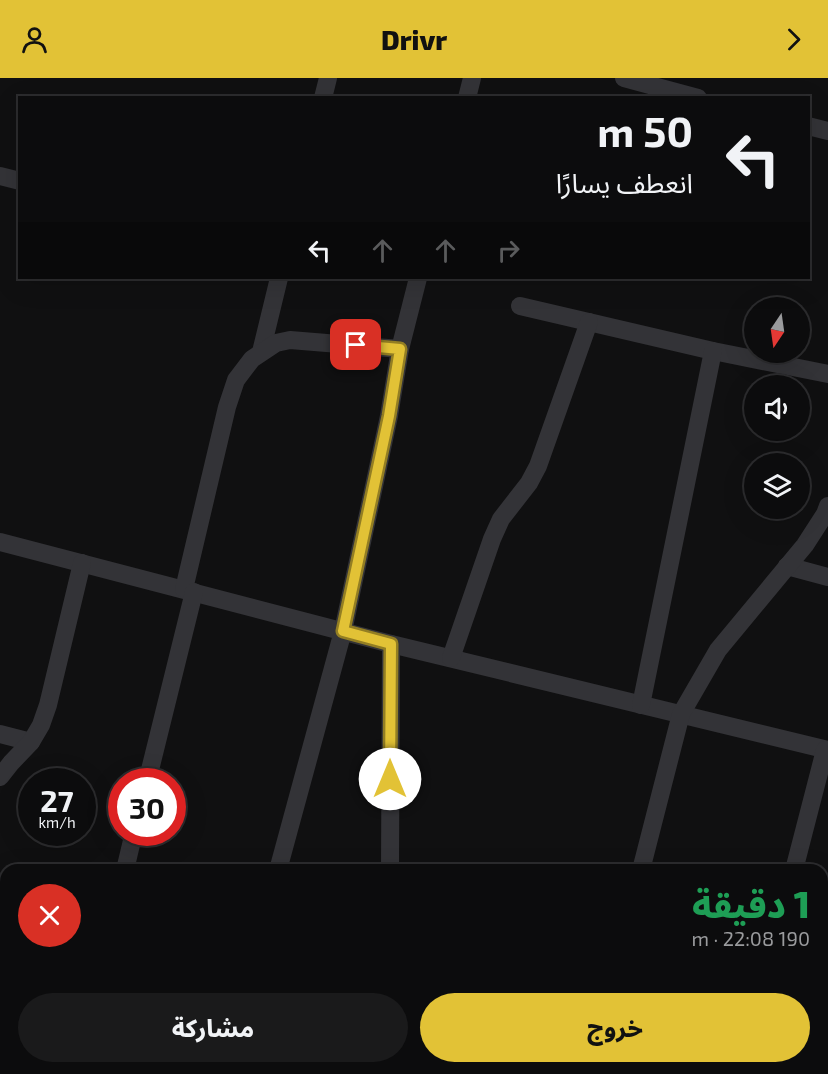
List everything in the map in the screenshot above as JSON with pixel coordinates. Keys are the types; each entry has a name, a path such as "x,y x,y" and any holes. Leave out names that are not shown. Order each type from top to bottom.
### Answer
{"street":[{"path":"324,96 328,78"},
{"path":"468,96 472,78"},
{"path":"624,78 691,96"},
{"path":"810,126 828,131"},
{"path":"0,176 18,180"},
{"path":"261,352 279,279"},
{"path":"280,864 343,631 389,416 400,349 418,279"},
{"path":"520,306 712,351 828,374"},
{"path":"451,658 501,519 529,483 538,466 589,322"},
{"path":"150,768 227,407 236,380 252,359 261,352 276,343 290,340 400,349"},
{"path":"641,705 712,351"},
{"path":"643,864 681,714 718,650 805,545 828,506"},
{"path":"0,542 391,644 827,750 796,864"},
{"path":"0,777 31,742 41,725 48,705 82,563"},
{"path":"787,566 828,577"},
{"path":"390,864 391,644"},
{"path":"0,734 31,742"},
{"path":"126,864 130,846"}],"route":[{"path":"356,345 400,349 389,416 343,631 391,644 390,779"}]}
